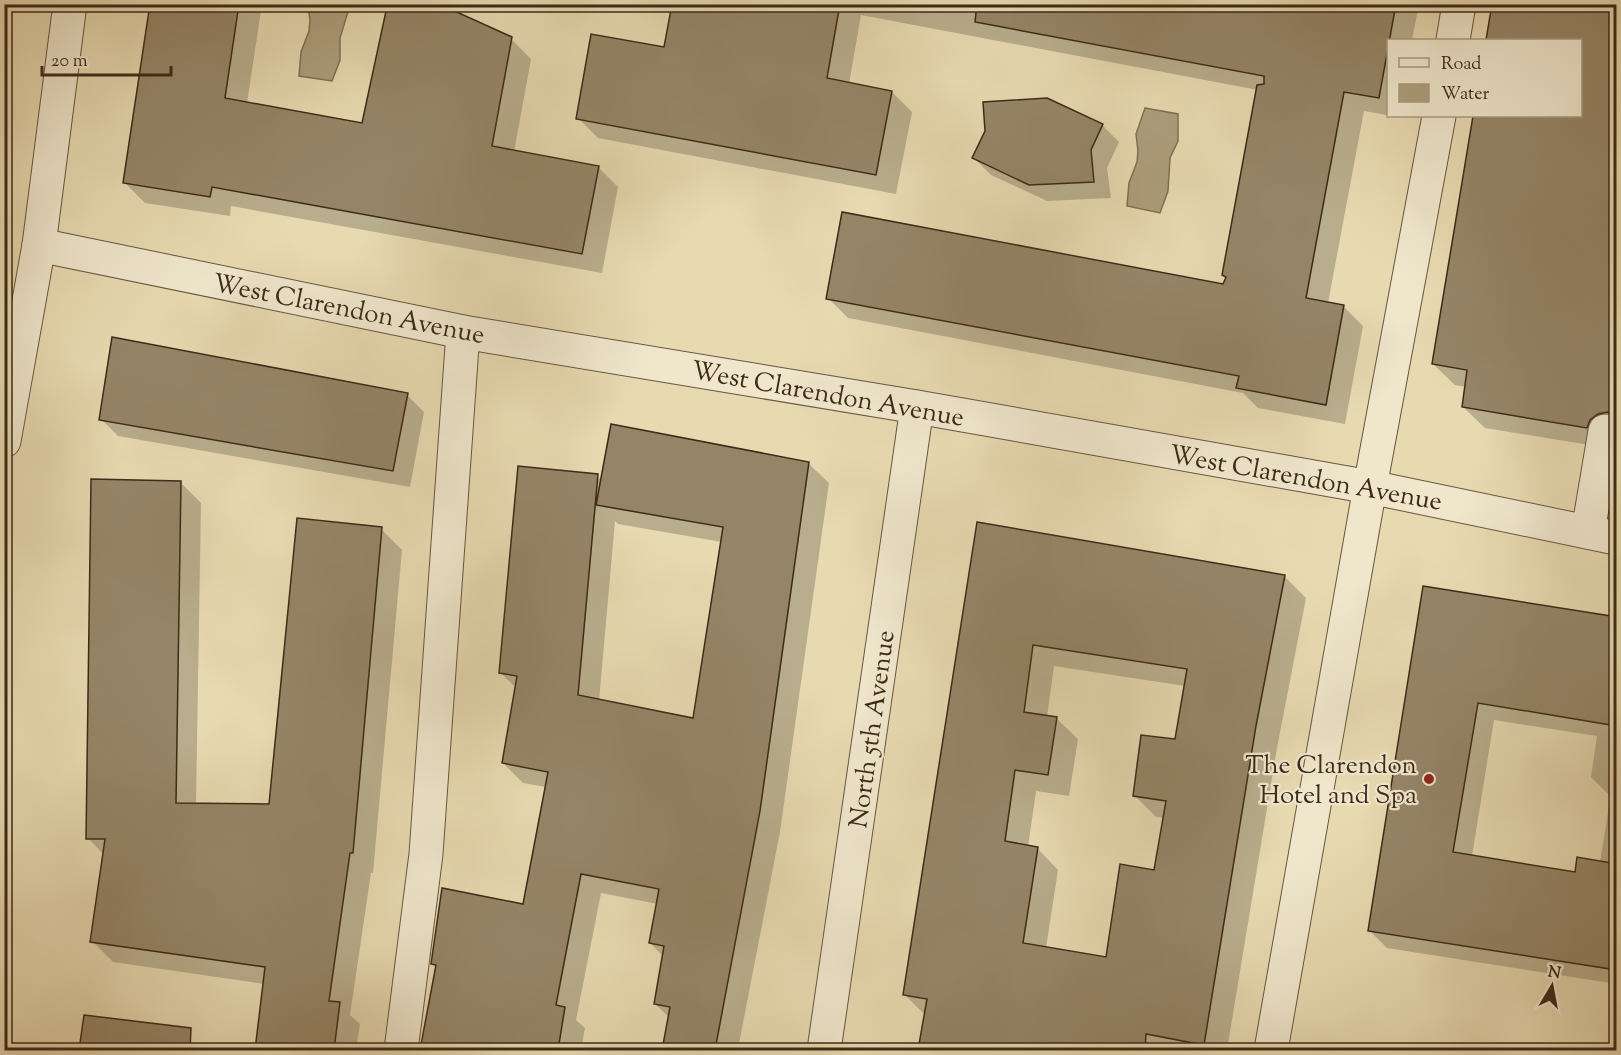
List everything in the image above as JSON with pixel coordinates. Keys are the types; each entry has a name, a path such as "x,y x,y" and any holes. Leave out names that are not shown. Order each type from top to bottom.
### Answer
{"street":[{"path":"4,441 39,245 70,4"},
{"path":"1453,39 1459,4"},
{"path":"1271,1050 1370,487 1439,117"},
{"name":"West Clarendon Avenue","path":"39,245 463,332 917,407 1370,487 1603,535"},
{"path":"401,1050 426,854 463,332"},
{"name":"North 5th Avenue","path":"824,1050 917,407"},
{"path":"1603,535 1605,431"}],"water":[{"path":"308,5 350,5 340,38 340,60 332,81 299,76 301,52 309,31"},
{"path":"1145,108 1178,114 1178,141 1170,158 1168,191 1160,213 1127,206 1129,183 1137,162 1136,134"}],"building":[{"path":"150,4 239,4 225,98 362,123 386,11 448,8 512,37 492,146 599,166 582,254 212,187 210,197 123,183"},
{"path":"672,4 840,4 827,78 892,91 876,175 576,119 591,34 664,47"},
{"path":"977,4 1396,4 1390,39 1387,39 1387,54 1379,98 1344,92 1306,298 1344,305 1326,405 1236,388 1239,376 826,299 842,212 1223,284 1226,277 1222,275 1257,85 1264,84 1264,76 975,22"},
{"path":"1492,4 1617,4 1617,416 1608,412 1598,414 1590,420 1587,428 1462,407 1467,370 1432,364 1473,117 1582,117 1582,39 1486,39"},
{"path":"1047,98 1103,124 1091,150 1094,182 1029,185 972,158 985,131 983,102"},
{"path":"112,337 408,393 393,471 99,420"},
{"path":"611,424 809,462 760,811 715,1050 662,1050 670,1007 654,1004 664,946 649,943 659,889 581,874 556,1005 565,1007 558,1050 420,1050 436,965 431,964 442,888 523,904 548,772 502,763 517,676 499,673 518,466 598,474 578,695 693,718 723,527 596,505"},
{"path":"91,479 181,481 176,803 269,804 297,518 382,527 353,853 350,853 329,1001 340,1002 334,1050 255,1050 265,967 90,942 105,839 86,839"},
{"path":"977,522 1285,575 1256,726 1204,1045 1146,1034 1145,1050 918,1050 927,999 903,995","holes":["1033,645 1187,669 1175,739 1141,735 1133,796 1166,801 1154,870 1120,864 1106,957 1023,943 1038,847 1005,841 1015,770 1048,775 1057,717 1024,712"]},
{"name":"The Clarendon Hotel and Spa","path":"1423,586 1617,617 1617,726 1478,703 1453,852 1575,872 1577,857 1617,864 1617,970 1368,931"},
{"path":"84,1015 191,1028 190,1050 79,1050"}],"place":[{"name":"The Clarendon Hotel and Spa","path":"1429,779"}]}
